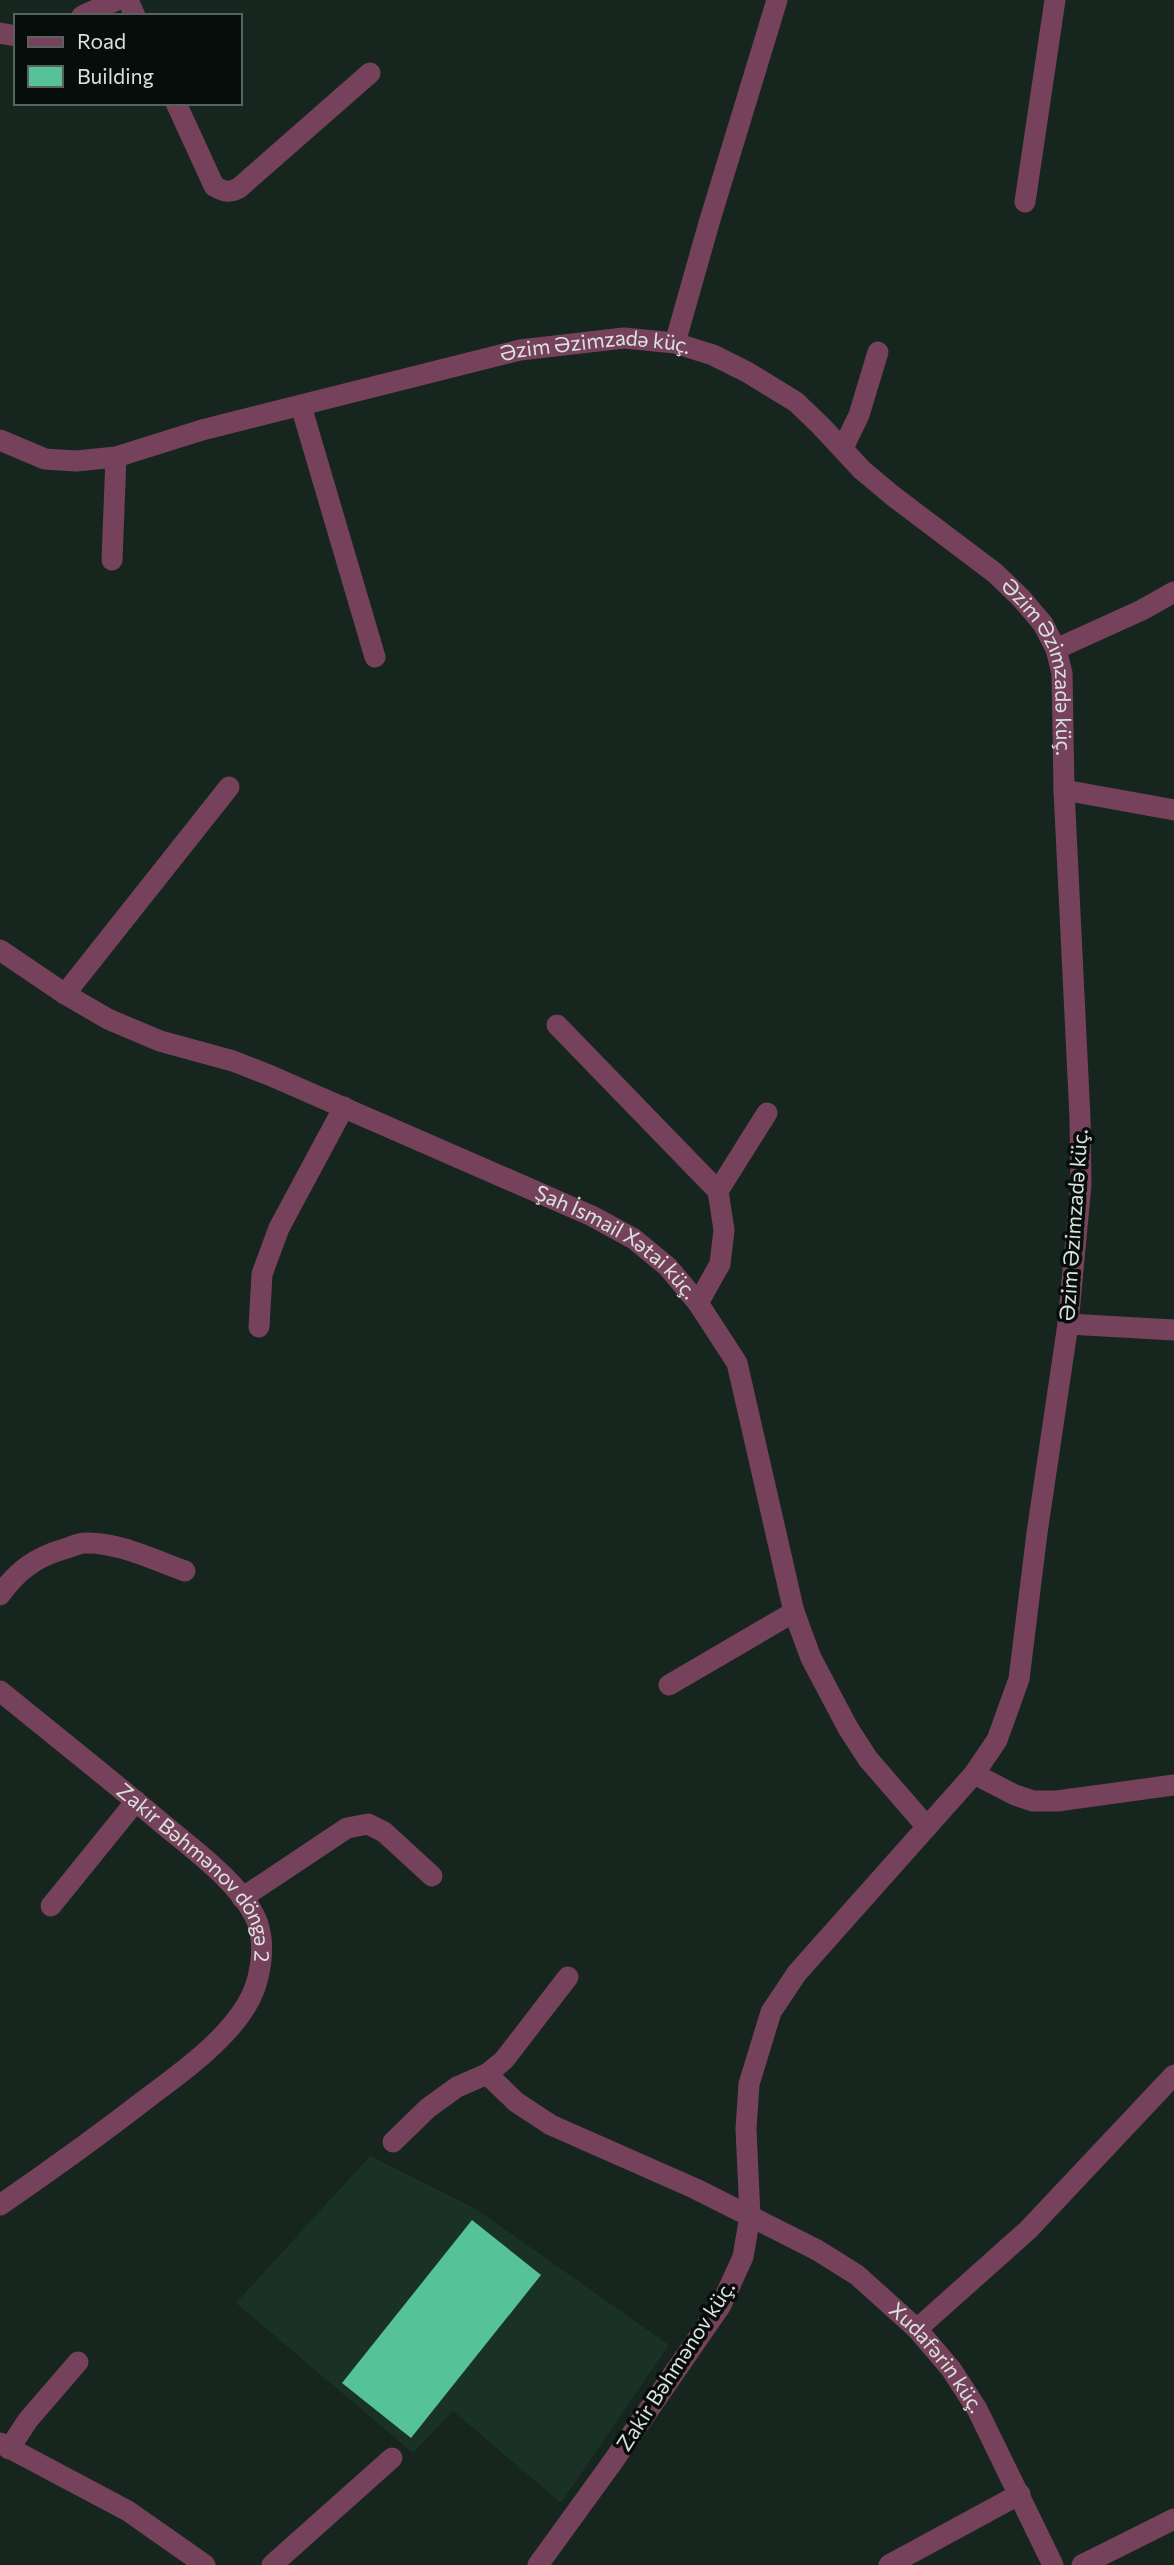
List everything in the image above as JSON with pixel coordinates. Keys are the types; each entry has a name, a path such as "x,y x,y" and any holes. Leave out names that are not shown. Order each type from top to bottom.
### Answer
{"street":[{"path":"86,14 117,0"},
{"path":"675,343 777,0"},
{"path":"1025,202 1055,0"},
{"path":"177,105 214,186 223,192 232,192 370,73"},
{"name":"Əzim Əzimzadə küç.","path":"0,440 45,459 76,461 116,457 192,433 520,351 624,338 675,343 713,355 796,402 862,470 995,573 1043,624 1056,649 1062,673 1064,790 1080,1118 1081,1184 1068,1324 1037,1532 1019,1679 997,1740 974,1774 927,1827"},
{"path":"843,448 859,415 878,352"},
{"path":"301,406 375,657"},
{"path":"113,560 116,457"},
{"path":"1056,649 1142,610 1174,592"},
{"path":"65,994 229,787"},
{"path":"1064,790 1174,810"},
{"name":"Şah İsmail Xətai küç.","path":"0,950 65,994 108,1018 160,1041 233,1061 592,1216 634,1239 668,1267 698,1303 737,1363 794,1612 811,1658 848,1728 868,1759 927,1827"},
{"path":"557,1025 718,1191 724,1230 720,1264 698,1303"},
{"path":"260,1327 262,1274 279,1228 344,1107"},
{"path":"718,1191 767,1113"},
{"path":"1068,1324 1174,1330"},
{"path":"0,1595 29,1563 48,1553 85,1543 118,1548 185,1570"},
{"path":"669,1685 794,1612"},
{"name":"Zakir Bəhmənov döngə 2","path":"0,1691 208,1862 242,1898 257,1924 261,1948 259,1975 247,2006 218,2040 182,2072 63,2162 0,2205"},
{"path":"974,1774 1015,1796 1033,1801 1057,1801 1174,1785"},
{"path":"51,1906 136,1801"},
{"path":"242,1898 347,1828 368,1824 384,1832 432,1876"},
{"name":"Zakir Bəhmənov küç.","path":"538,2565 721,2305 743,2257 750,2216 746,2129 749,2084 771,2012 797,1973 927,1827"},
{"path":"393,2143 428,2108 457,2087 487,2074 504,2060 568,1977"},
{"name":"Xudafərin küç.","path":"487,2074 516,2102 551,2125 645,2165 750,2216 857,2275 917,2329 951,2369 977,2409 1053,2565"},
{"path":"917,2329 1028,2230 1174,2075"},
{"path":"78,2362 5,2446 128,2511 205,2565"},
{"path":"272,2565 392,2458"},
{"path":"889,2565 1020,2494"},
{"path":"1082,2565 1174,2519"}],"shaded area":[{"path":"370,2156 476,2209 669,2345 561,2503 453,2411 413,2453 236,2303"}],"building":[{"path":"472,2220 541,2275 411,2438 342,2383"}]}
